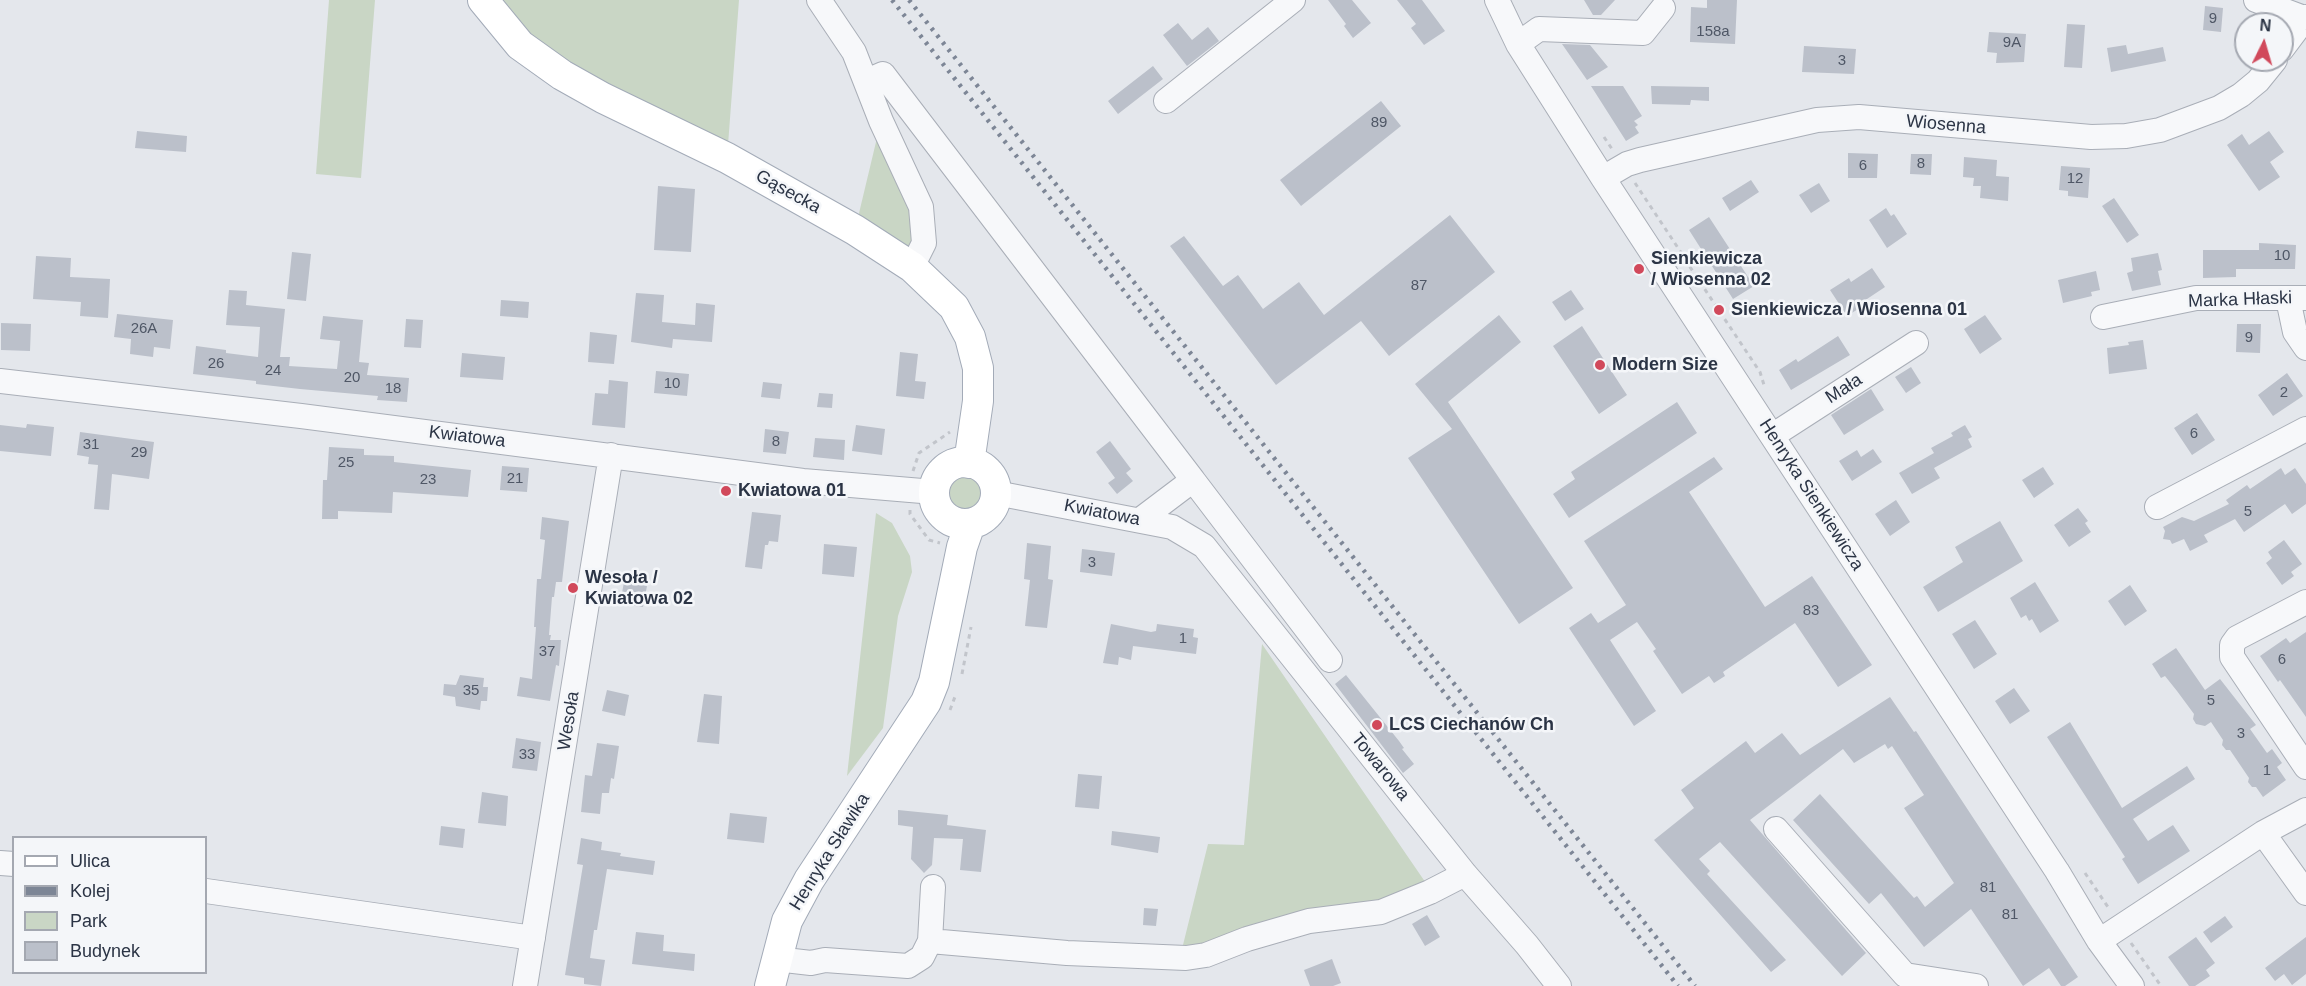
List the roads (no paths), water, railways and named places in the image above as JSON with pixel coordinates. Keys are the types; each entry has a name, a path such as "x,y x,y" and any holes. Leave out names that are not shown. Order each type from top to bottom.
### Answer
{"main road":[{"name":"Gąsecka","path":"483,0 520,45 562,75 792,193 912,267 954,307 970,337 978,368 978,401 969,463"},
{"path":"969,463 985,470 991,476 996,493 995,502 986,516 960,522 939,510 934,492 944,470 952,465 969,463"},
{"name":"Henryka Sławika","path":"773,972 787,921 808,880 926,702 934,682 962,547 960,522"}],"street":[{"path":"819,0 854,52 881,121 921,207 924,243 912,267"},
{"path":"1166,101 1293,0"},
{"name":"Henryka Sienkiewicza","path":"1497,0 1518,44 1603,178 2057,871 2121,982"},
{"path":"2256,0 2305,18 2294,33"},
{"path":"1518,44 1539,30 1643,33 1663,8"},
{"name":"Wiosenna","path":"1603,178 1627,164 1640,160 1817,120 1859,117 2091,137 2126,136 2160,130 2219,108 2241,95 2265,72"},
{"path":"867,81 883,74 1330,660"},
{"name":"Marka Hłaski","path":"2103,317 2196,298 2297,298"},
{"path":"2297,298 2295,332 2306,348"},
{"name":"Mała","path":"1772,436 1916,343"},
{"name":"Kwiatowa","path":"0,381 611,455 802,481 934,492"},
{"path":"2157,507 2306,429"},
{"name":"Wesoła","path":"525,986 611,455"},
{"path":"1140,520 1193,480"},
{"name":"Kwiatowa","path":"996,493 1172,527 1204,546"},
{"name":"Towarowa","path":"1204,546 1465,874 1527,945 1559,986"},
{"path":"2306,602 2237,638 2232,645 2232,657 2306,767"},
{"path":"2099,941 2263,833 2306,810"},
{"path":"1776,829 1905,975 1976,986"},
{"path":"2263,833 2306,893"},
{"path":"930,941 1067,953 1186,958 1206,955 1247,939 1309,921 1381,912 1430,892 1465,874"},
{"path":"773,972 825,960 908,966 922,957 930,941 933,887"},
{"path":"207,891 533,938"}],"railway":[{"path":"892,0 1678,986"},
{"path":"909,0 1695,986"}],"place":[{"name":"Sienkiewicza / Wiosenna 02","path":"1639,269"},
{"name":"Sienkiewicza / Wiosenna 01","path":"1719,310"},
{"name":"Modern Size","path":"1600,365"},
{"name":"Kwiatowa 01","path":"726,491"},
{"name":"Wesoła / Kwiatowa 02","path":"573,588"},
{"name":"LCS Ciechanów Ch","path":"1377,725"}]}
